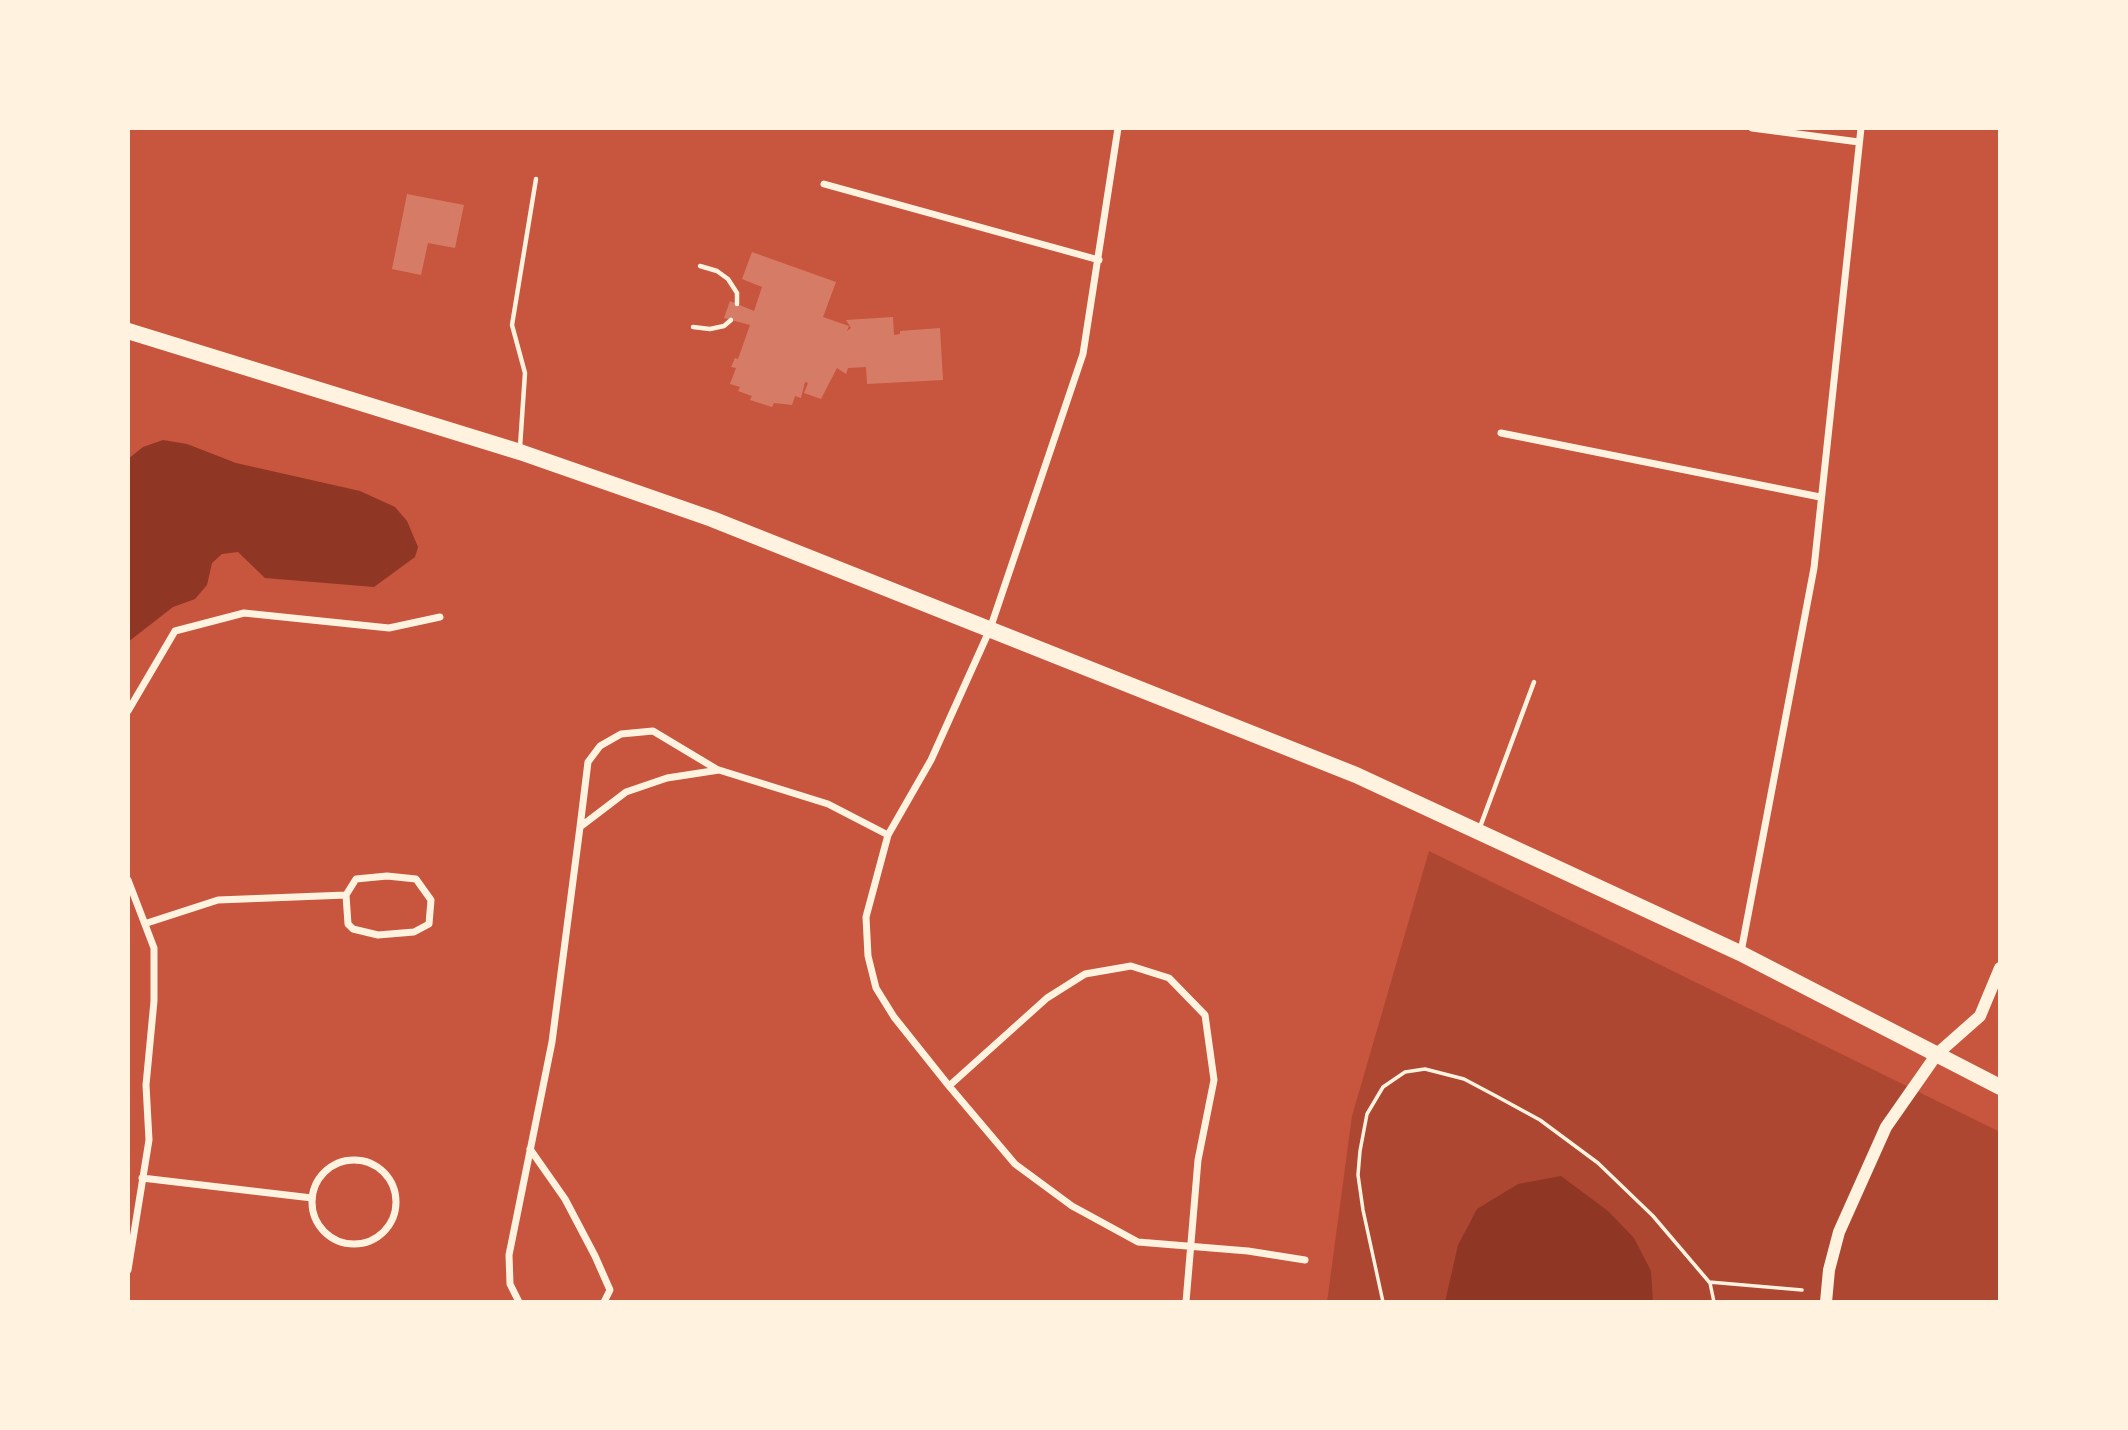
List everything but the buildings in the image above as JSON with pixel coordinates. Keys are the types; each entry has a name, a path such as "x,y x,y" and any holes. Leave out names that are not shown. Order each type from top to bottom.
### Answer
{"main road":[{"path":"128,331 520,452 712,519 1356,775 1740,953 2000,1087"}],"street":[{"path":"1118,128 1083,354 990,629 931,760 888,835 866,917 868,956 876,988 894,1017 949,1086 1015,1164 1072,1206 1138,1242 1192,1245 1305,1260"},
{"path":"1752,128 1859,142"},
{"path":"1740,953 1814,569 1861,128"},
{"path":"824,184 1099,260"},
{"path":"1501,433 1820,497"},
{"path":"128,711 175,631 243,613 389,628 440,617"},
{"path":"519,1302 509,1284 509,1255 552,1042 588,762 600,747 621,734 653,731 719,770 828,804 888,835"},
{"path":"580,827 626,792 667,778 719,770"},
{"path":"387,876 416,879 431,900 429,924 414,932 378,935 353,929 348,924 346,895 356,879 387,876"},
{"path":"128,880 147,923 154,948 154,1001 146,1085 149,1140 128,1270"},
{"path":"147,923 218,900 346,895"},
{"path":"949,1086 1047,998 1085,974 1131,967 1169,978 1205,1015 1214,1080 1198,1160 1186,1302"},
{"path":"1826,1302 1829,1270 1853,1196 1886,1127 1937,1054 1980,1016 2000,968"},
{"path":"530,1149 565,1199 595,1256 610,1290 604,1302"},
{"path":"350,1160 364,1161 377,1167 388,1177 396,1204 387,1229 364,1243 351,1244 338,1241 318,1224 312,1198 316,1184 330,1168 350,1160"},
{"path":"142,1178 312,1198"}],"lane":[{"path":"520,452 525,373 512,325 536,179"},
{"path":"700,266 717,271 728,279 737,293 737,304"},
{"path":"693,327 710,329 724,326 731,320"},
{"path":"1478,832 1534,682"}],"path":[{"path":"1383,1302 1363,1210 1358,1175 1360,1151 1367,1114 1383,1087 1405,1072 1425,1069 1464,1079 1540,1120 1567,1139 1653,1216 1709,1282 1714,1302"},
{"path":"1709,1282 1802,1290"}],"shaded area":[{"path":"163,440 187,444 236,463 360,491 395,507 407,521 418,547 415,557 374,587 265,578 238,552 222,554 212,563 207,585 195,599 173,607 128,642 128,459 143,447"},
{"path":"1429,851 2000,1132 2000,1302 1327,1302 1352,1116"},
{"path":"1561,1176 1608,1211 1634,1238 1651,1271 1653,1302 1445,1302 1458,1245 1477,1209 1518,1184"}]}
